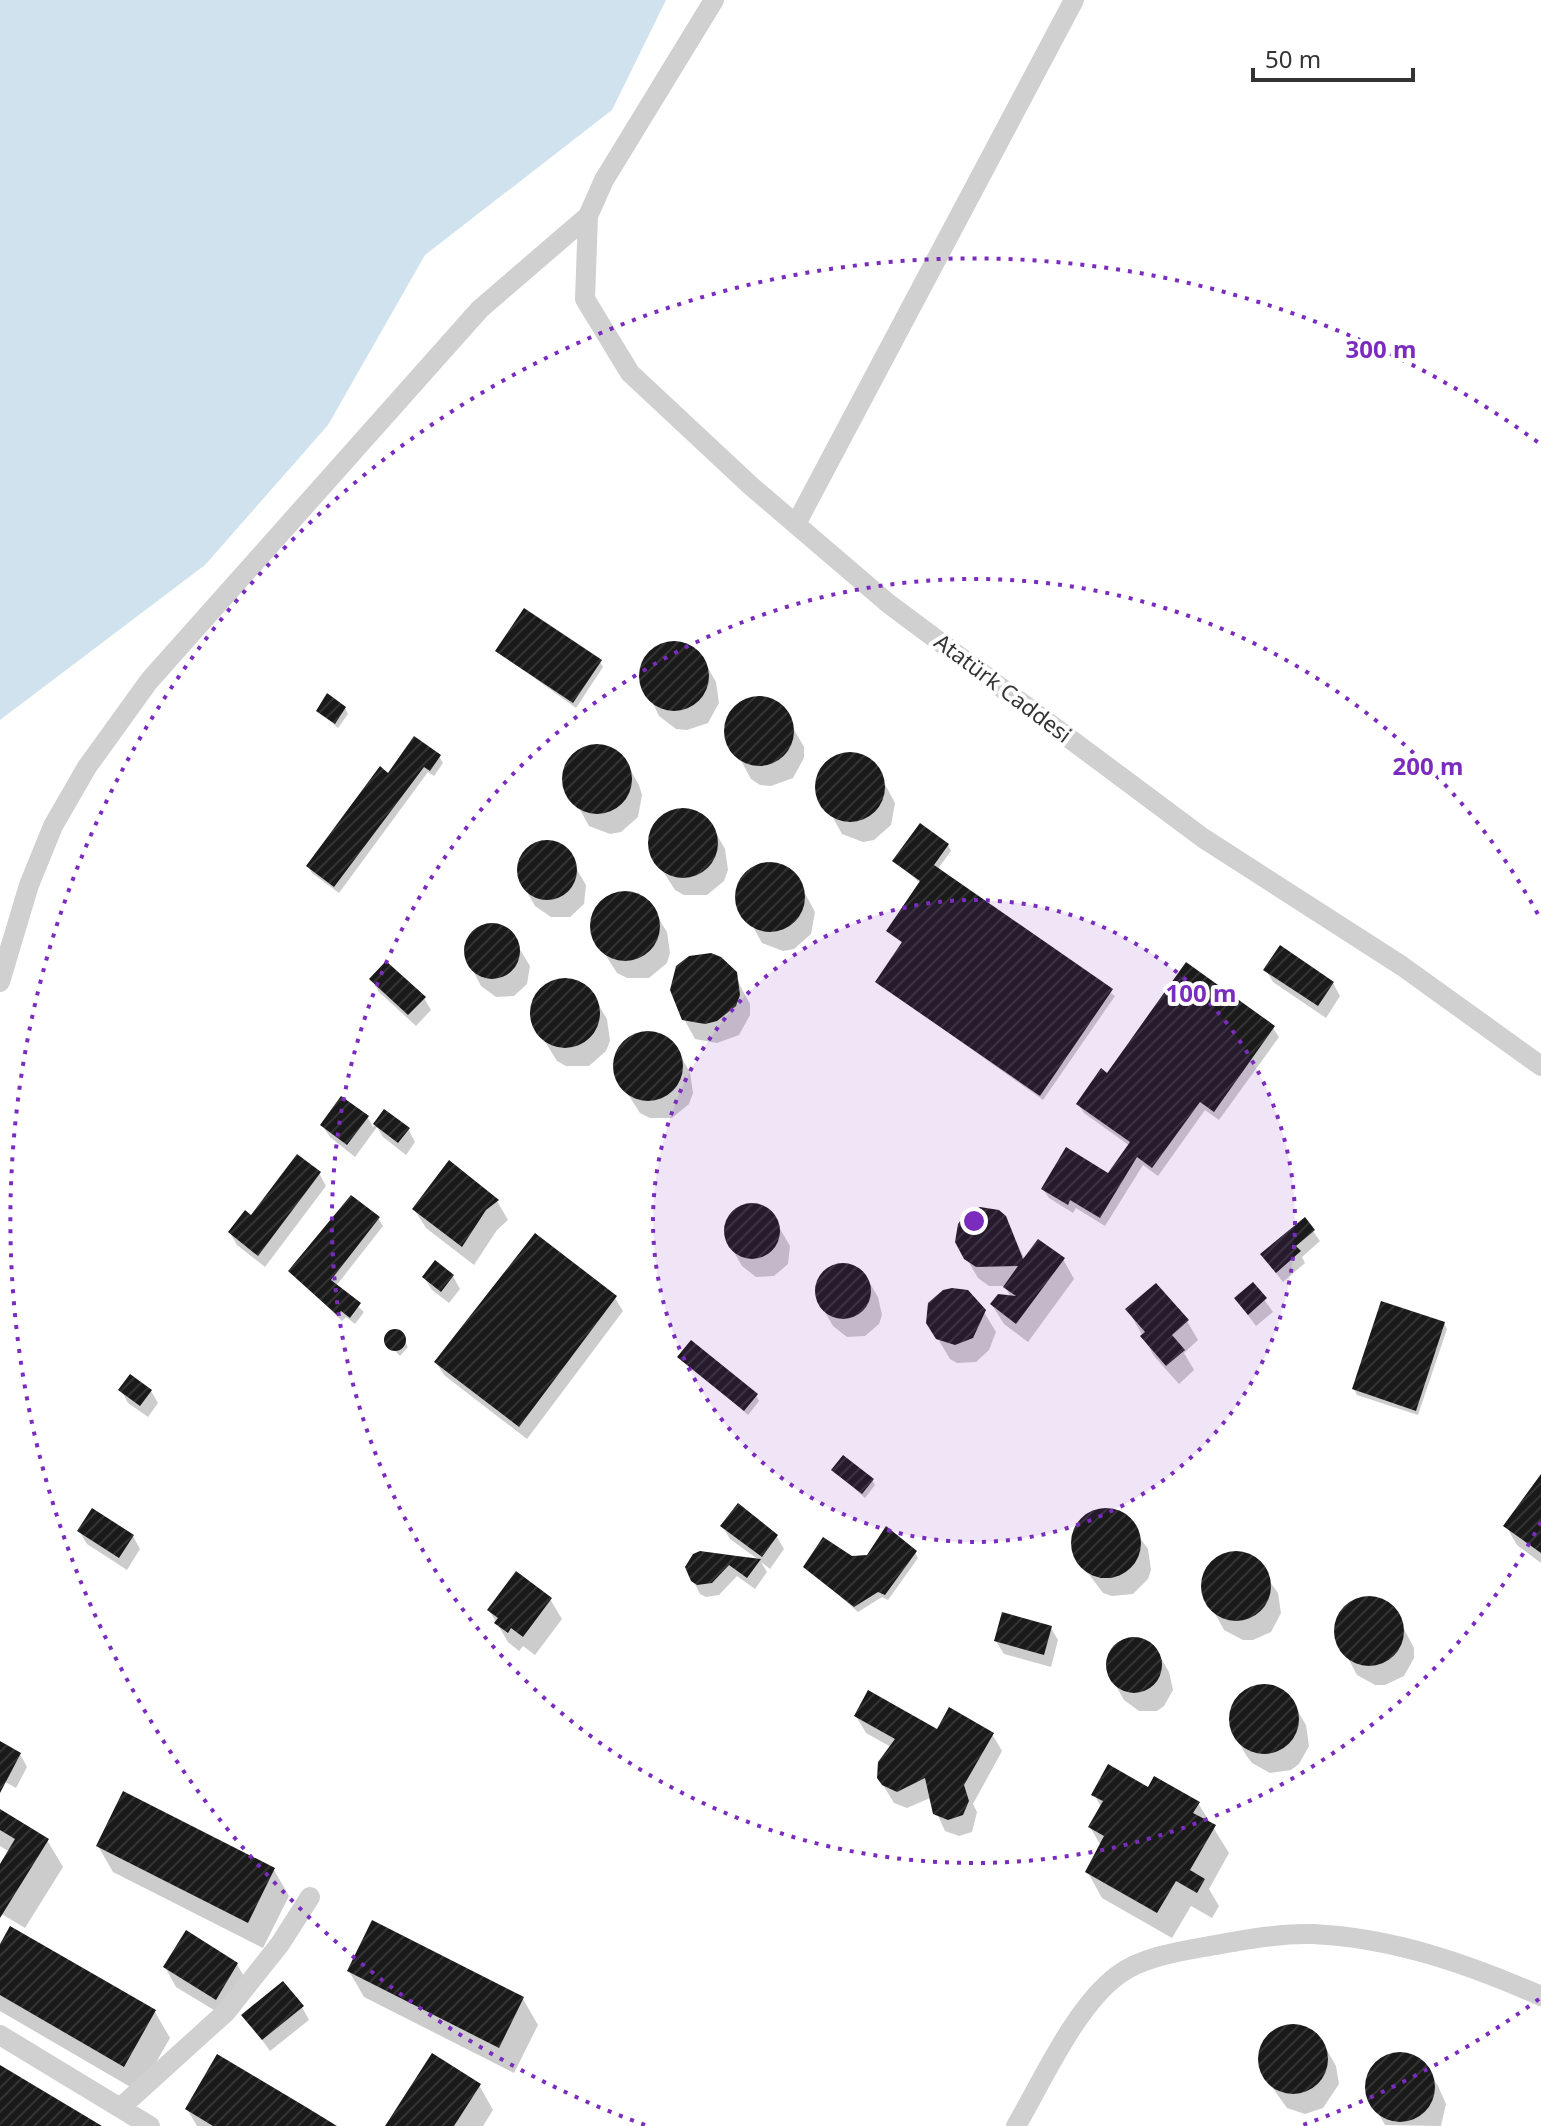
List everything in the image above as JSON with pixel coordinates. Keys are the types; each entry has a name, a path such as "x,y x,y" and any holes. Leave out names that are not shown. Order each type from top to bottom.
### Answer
{"street":[{"path":"0,982 29,885 53,826 87,767 149,681 480,309 588,216 604,180 714,0"},
{"path":"796,524 1074,0"},
{"name":"Atatürk Caddesi","path":"588,216 585,299 630,373 796,524 889,604 1203,838 1402,966 1541,1066"},
{"path":"120,2108 226,2012 280,1944 310,1897"},
{"path":"1016,2126 1083,2013 1116,1976 1136,1964 1184,1951 1252,1939 1312,1934 1393,1944 1467,1963 1541,1996"},
{"path":"0,2035 150,2126"}],"water":[{"path":"0,0 666,0 612,110 425,255 328,425 205,565 0,720"}],"building":[{"path":"524,608 602,660 573,703 495,651"},
{"path":"674,641 699,651 709,676 699,701 674,711 649,701 639,676 649,651"},
{"path":"327,693 346,707 335,724 316,711"},
{"path":"759,696 784,706 794,731 784,756 759,766 734,756 724,731 734,706"},
{"path":"414,736 441,755 430,771 424,767 334,887 306,866 380,766 388,773"},
{"path":"597,744 622,754 632,779 622,804 597,814 572,804 562,779 572,754"},
{"path":"850,752 875,762 885,787 875,812 850,822 825,812 815,787 825,762"},
{"path":"683,808 708,818 718,843 708,868 683,878 658,868 648,843 658,818"},
{"path":"920,823 949,844 934,865 1113,989 1040,1096 875,982 902,942 886,931 920,881 892,861"},
{"path":"547,840 568,849 577,870 568,891 547,900 526,891 517,870 526,849"},
{"path":"770,862 795,872 805,897 795,922 770,932 745,922 735,897 745,872"},
{"path":"625,891 650,901 660,926 650,951 625,961 600,951 590,926 600,901"},
{"path":"492,923 512,931 520,951 512,971 492,979 472,971 464,951 472,931"},
{"path":"1280,945 1334,982 1318,1006 1263,970"},
{"path":"711,953 721,957 737,972 740,995 736,1006 717,1021 705,1024 682,1020 670,990 676,966 689,956"},
{"path":"386,961 426,997 408,1015 369,979"},
{"path":"1186,962 1275,1026 1214,1112 1200,1102 1152,1168 1137,1157 1100,1218 1070,1200 1068,1205 1041,1189 1066,1147 1108,1173 1130,1142 1076,1104 1101,1068 1107,1073"},
{"path":"565,978 590,988 600,1013 590,1038 565,1048 540,1038 530,1013 540,988"},
{"path":"648,1031 673,1041 683,1066 673,1091 648,1101 623,1091 613,1066 623,1041"},
{"path":"341,1096 369,1116 347,1145 320,1125"},
{"path":"384,1109 410,1128 398,1143 373,1124"},
{"path":"297,1154 321,1172 258,1256 228,1232 245,1210 251,1215"},
{"path":"449,1160 499,1200 486,1210 462,1247 412,1209"},
{"path":"351,1195 380,1217 331,1280 361,1303 350,1318 341,1311 337,1315 288,1271"},
{"path":"752,1203 772,1211 780,1231 772,1251 752,1259 732,1251 724,1231 732,1211"},
{"path":"980,1207 999,1210 1006,1216 1023,1259 1038,1239 1065,1258 1016,1324 990,1304 998,1294 1016,1296 1003,1287 1018,1266 976,1267 964,1259 955,1242 958,1224 964,1216"},
{"path":"1305,1217 1315,1230 1296,1246 1301,1251 1276,1273 1260,1254"},
{"path":"535,1233 617,1296 519,1427 434,1362"},
{"path":"435,1260 454,1275 441,1292 422,1277"},
{"path":"843,1263 863,1271 871,1291 863,1311 843,1319 823,1311 815,1291 823,1271"},
{"path":"1253,1282 1267,1298 1248,1315 1234,1298"},
{"path":"1156,1283 1189,1320 1172,1335 1185,1350 1166,1366 1140,1336 1145,1332 1125,1309"},
{"path":"943,1290 968,1290 986,1310 973,1338 955,1345 936,1339 926,1323 928,1303"},
{"path":"1381,1301 1445,1322 1416,1411 1352,1389"},
{"path":"395,1329 403,1332 406,1340 403,1348 395,1351 387,1348 384,1340 387,1332"},
{"path":"691,1340 758,1394 744,1411 677,1357"},
{"path":"130,1374 152,1390 140,1406 118,1390"},
{"path":"843,1455 874,1479 862,1494 831,1470"},
{"path":"1541,1474 1541,1553 1503,1526"},
{"path":"738,1503 778,1535 762,1557 720,1526"},
{"path":"92,1508 134,1535 119,1558 77,1531"},
{"path":"1106,1508 1131,1518 1141,1543 1131,1568 1106,1578 1081,1568 1071,1543 1081,1518"},
{"path":"886,1526 917,1551 885,1595 878,1592 854,1607 803,1567 823,1537 852,1556 867,1555"},
{"path":"700,1551 761,1559 747,1578 729,1565 712,1583 697,1585 691,1581 685,1567 693,1554"},
{"path":"1236,1551 1261,1561 1271,1586 1261,1611 1236,1621 1211,1611 1201,1586 1211,1561"},
{"path":"516,1571 552,1598 523,1637 511,1628 508,1633 494,1623 498,1618 487,1610"},
{"path":"1369,1596 1394,1606 1404,1631 1394,1656 1369,1666 1344,1656 1334,1631 1344,1606"},
{"path":"1002,1612 1052,1626 1044,1655 994,1641"},
{"path":"1134,1637 1154,1645 1162,1665 1154,1685 1134,1693 1114,1685 1106,1665 1114,1645"},
{"path":"1264,1684 1289,1694 1299,1719 1289,1744 1264,1754 1239,1744 1229,1719 1239,1694"},
{"path":"868,1690 937,1729 949,1707 994,1733 964,1785 969,1801 963,1815 948,1820 933,1814 925,1778 897,1792 882,1785 877,1778 878,1762 895,1739 854,1716"},
{"path":"0,1741 21,1753 0,1793"},
{"path":"1108,1764 1148,1787 1154,1776 1200,1802 1193,1813 1216,1825 1190,1870 1205,1879 1197,1893 1176,1881 1157,1913 1085,1872 1104,1836 1088,1827 1103,1801 1091,1795"},
{"path":"123,1791 275,1868 248,1923 96,1846"},
{"path":"0,1809 49,1839 0,1918 0,1864 15,1839 0,1830"},
{"path":"372,1920 524,1997 499,2048 347,1971"},
{"path":"10,1926 156,2010 124,2067 0,1995 0,1944"},
{"path":"186,1930 238,1963 216,2000 163,1967"},
{"path":"283,1981 304,2006 262,2040 241,2015"},
{"path":"1286,2024 1300,2024 1313,2029 1323,2039 1328,2059 1323,2079 1313,2089 1300,2094 1286,2094 1273,2089 1263,2079 1258,2066 1258,2052 1263,2039 1273,2029"},
{"path":"1393,2052 1407,2052 1420,2057 1430,2067 1435,2087 1430,2107 1420,2117 1407,2122 1393,2122 1380,2117 1370,2107 1365,2094 1365,2080 1370,2067 1380,2057"},
{"path":"432,2053 481,2084 454,2126 385,2126"},
{"path":"217,2054 337,2126 213,2126 185,2109"},
{"path":"0,2065 102,2126 0,2126"}]}
